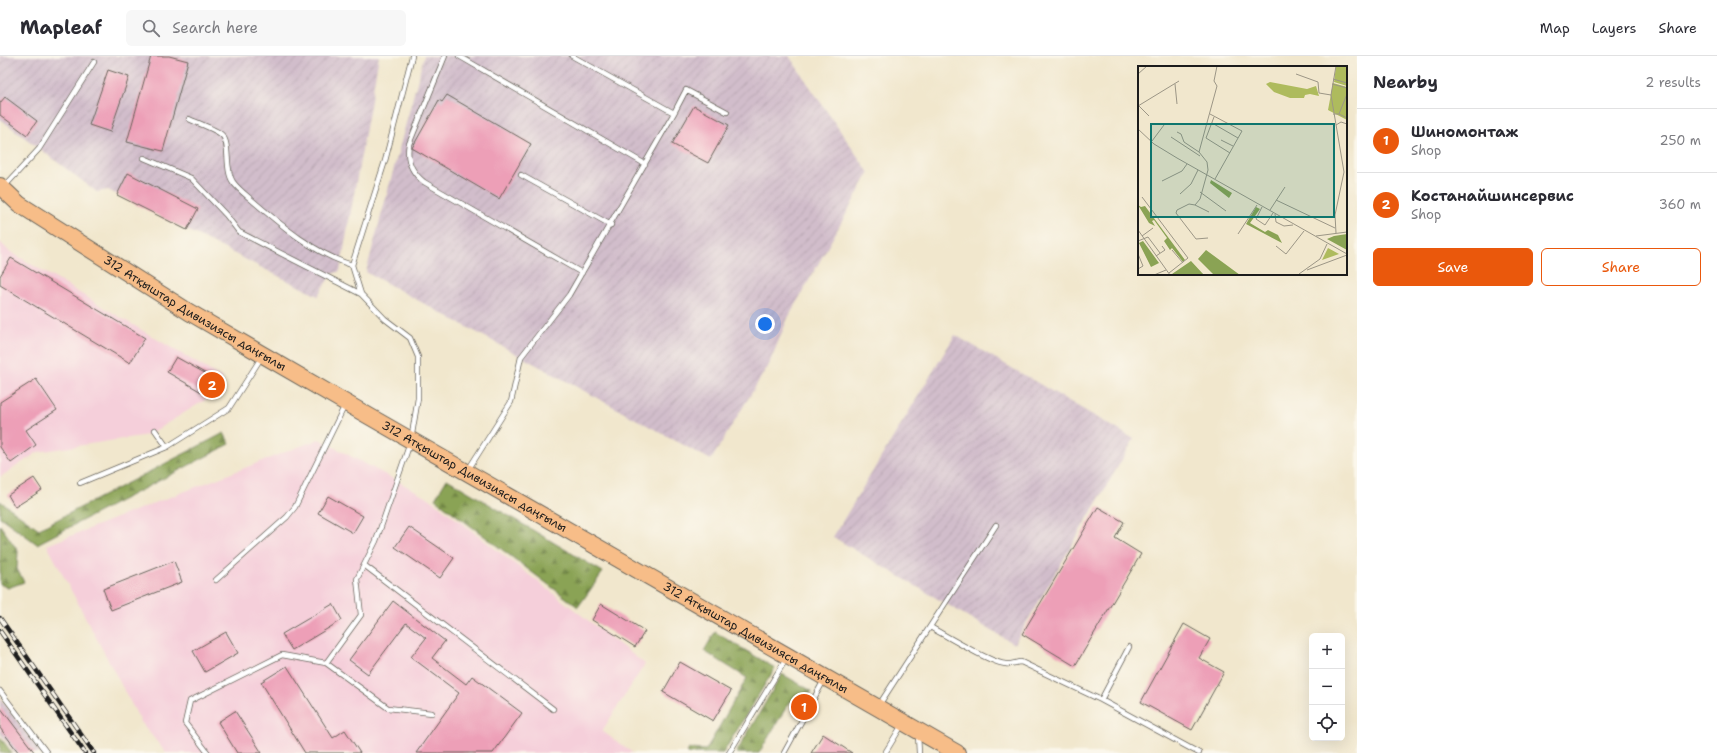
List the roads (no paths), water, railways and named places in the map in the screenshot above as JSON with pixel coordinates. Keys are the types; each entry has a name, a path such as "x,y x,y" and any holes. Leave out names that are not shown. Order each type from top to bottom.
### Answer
{"highway":[{"name":"312 Атқыштар Дивизиясы даңғылы","path":"1,188 26,208 189,312 787,657 957,753"}],"lane":[{"path":"361,294 352,265 385,161 412,56"},
{"path":"445,56 410,144 408,154 412,170 424,182 582,273"},
{"path":"459,56 645,164"},
{"path":"572,56 674,113"},
{"path":"1,188 39,149 94,62"},
{"path":"467,472 511,402 521,357 569,296 686,90 727,112"},
{"path":"189,119 221,134 225,142 229,172 233,182 244,193 271,216 305,241 342,262 352,265"},
{"path":"144,158 191,178 226,215 239,232 361,294 385,319 410,338 418,357 418,398 411,440 376,541 357,579 361,615 326,663"},
{"path":"521,175 610,225"},
{"path":"80,483 167,447 229,408 263,354"},
{"path":"216,580 287,517 295,507 346,403"},
{"path":"155,430 167,447"},
{"path":"877,708 996,525"},
{"path":"364,565 553,709"},
{"path":"930,627 986,658 1006,664 1022,662 1101,700 1199,753"},
{"path":"1101,700 1129,647"},
{"path":"208,753 185,723 190,701 282,655 326,663 388,708 432,713"},
{"path":"729,753 787,657"},
{"path":"784,753 825,678"},
{"path":"0,691 47,753"},
{"path":"885,753 904,723"},
{"path":"918,731 919,753"}],"railway":[{"path":"0,618 94,753"},
{"path":"0,631 85,753"}],"place":[{"name":"Костанайшинсервис","path":"212,385"},
{"name":"Шиномонтаж","path":"804,707"}]}
